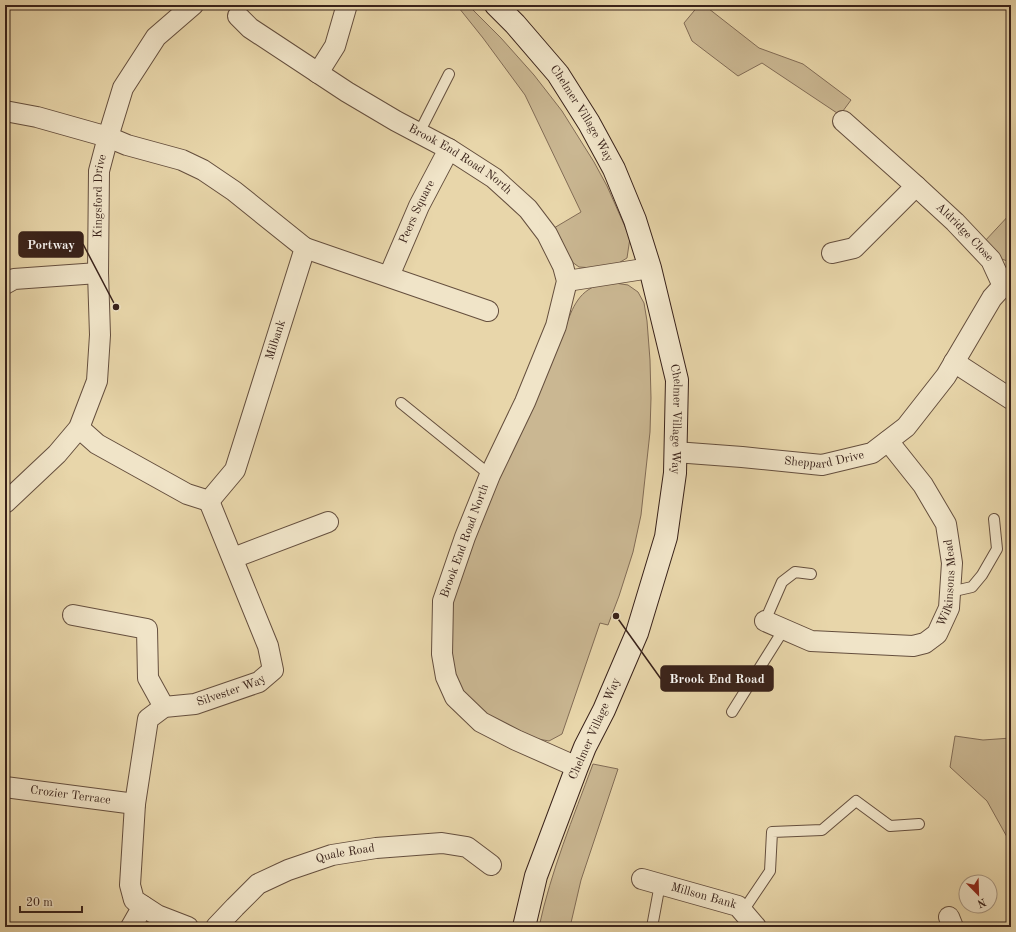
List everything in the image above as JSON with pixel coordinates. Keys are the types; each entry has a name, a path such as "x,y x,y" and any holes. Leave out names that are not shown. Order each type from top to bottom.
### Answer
{"street":[{"name":"Kingsford Drive","path":"5,503 57,454 80,428 97,382 100,335 98,273 99,171 108,137 124,88 156,37 193,5"},
{"name":"Chelmer Village Way","path":"496,5 515,24 558,74 589,123 614,169 635,220 650,268 677,380 674,473 666,537 637,633 604,710 577,767 536,876 524,927"},
{"path":"318,73 335,46 346,8"},
{"name":"Brook End Road North","path":"238,16 250,28 347,92 450,149 494,178 528,209 547,234 563,266 567,281 556,326 525,402 490,475 465,537 443,601 442,654 446,677 455,697 481,722 516,740 577,767"},
{"path":"5,111 36,117 182,160 203,170 234,191 305,248 488,310"},
{"name":"Aldridge Close","path":"843,121 955,222 1007,281"},
{"name":"Peers Square","path":"389,276 419,206 450,149"},
{"path":"832,253 854,248 916,186"},
{"name":"Milbank","path":"209,501 234,470 305,248"},
{"path":"567,281 650,268"},
{"path":"5,284 14,279 98,273"},
{"name":"Sheppard Drive","path":"675,452 822,465 872,453 906,427 946,376 992,298 1007,281"},
{"path":"954,362 1011,399"},
{"path":"80,428 97,444 187,494 209,501"},
{"name":"Wilkinsons Mead","path":"765,621 811,641 913,646 925,643 937,634 949,608 952,563 946,524 923,485 888,441"},
{"name":"Silvester Way","path":"164,707 196,704 259,682 273,670 268,646 209,501"},
{"path":"232,558 328,522"},
{"path":"73,615 147,629 148,678 164,707 148,719 135,804 130,885 134,900 157,915 188,927"},
{"name":"Crozier Terrace","path":"5,787 135,804"},
{"name":"Quale Road","path":"216,927 258,884 288,870 332,855 376,848 442,843 467,847 491,865"},
{"name":"Millson Bank","path":"651,882 738,906 756,927"},
{"path":"131,927 143,906"}],"lane":[{"path":"419,133 449,74"},
{"path":"401,402 490,475"},
{"path":"950,592 972,587 982,576 998,549 994,519"},
{"path":"765,621 782,582 795,572 811,574"},
{"path":"732,712 784,629"},
{"path":"743,911 770,871 772,832 822,830 856,801 890,826 919,824"},
{"path":"651,882 652,927"}],"shaded area":[{"path":"462,5 468,5 501,38 534,75 562,111 594,162 607,186 630,238 627,258 617,264 594,268 579,267 568,259 554,228 581,212 525,95 459,8"},
{"path":"699,5 704,5 759,48 803,64 851,100 840,115 762,63 738,76 692,41 684,23"},
{"path":"1011,213 1010,262 999,258 984,242"},
{"path":"615,283 628,285 638,292 644,303 647,321 650,360 650,432 641,515 633,552 608,625 600,623 562,734 549,741 533,738 490,719 464,695 452,671 451,601 466,550 572,310 580,297 591,288 599,285"},
{"path":"955,736 983,740 1011,738 1011,835 1007,837 987,801 950,767"},
{"path":"593,764 618,769 581,880 570,927 539,927 556,865"}],"place":[{"name":"Portway","path":"116,307"},
{"name":"Brook End Road","path":"616,616"}]}
